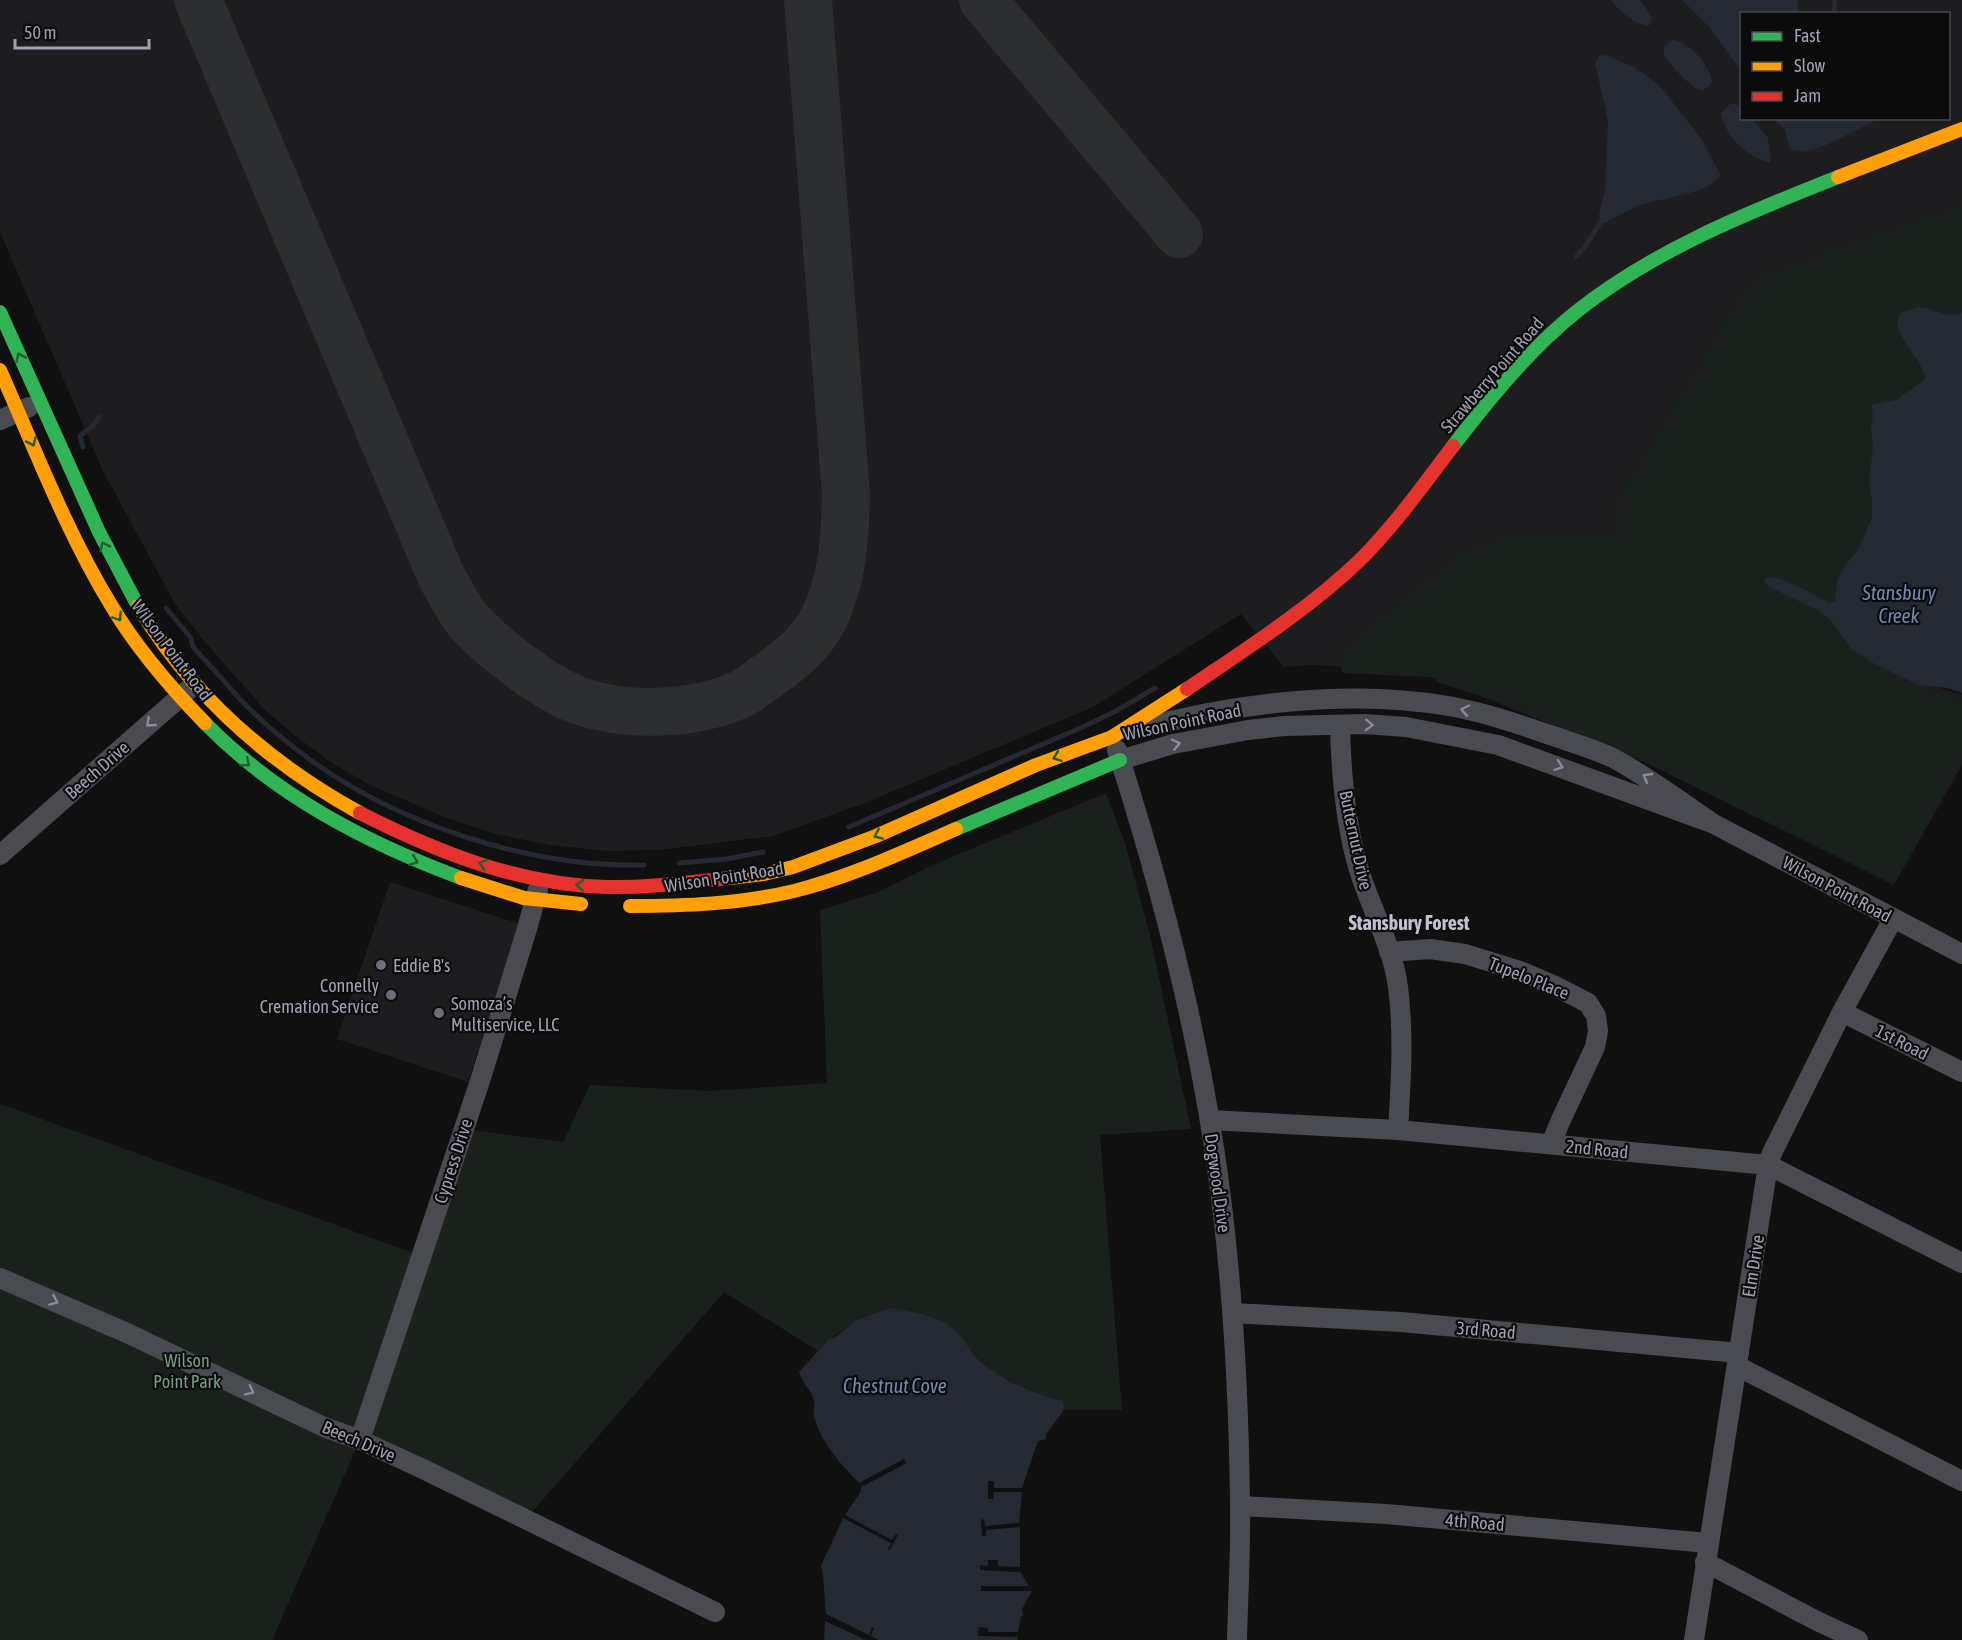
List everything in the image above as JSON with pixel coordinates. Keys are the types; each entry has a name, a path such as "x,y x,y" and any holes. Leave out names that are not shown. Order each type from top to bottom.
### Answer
{"street":[{"name":"Strawberry Point Road","path":"1112,737 1183,692 1317,596 1351,568 1377,543 1530,354 1561,324 1597,296 1679,244 1744,214 1962,129"},
{"name":"Wilson Point Road","path":"0,312 112,562 144,617 207,699 277,760 337,801 436,849 505,872 575,885 660,887 760,875 819,859 1050,760 1112,737 1197,716 1297,702 1376,699 1447,706 1512,722 1610,757 1653,780 1712,823"},
{"name":"Wilson Point Road","path":"0,370 97,582 152,666 204,725 258,772 287,793 340,826 423,865 480,885 536,900 597,905"},
{"path":"0,420 40,402"},
{"name":"Beech Drive","path":"0,855 194,684"},
{"name":"Butternut Drive","path":"1340,725 1341,770 1350,830 1359,868 1389,952 1398,986 1402,1050 1398,1130"},
{"name":"Wilson Point Road","path":"619,906 709,905 793,891 835,879 915,847 1066,780 1173,744 1248,730 1284,726 1406,727 1498,745 1712,823 1962,954"},
{"name":"Dogwood Drive","path":"1112,737 1169,928 1209,1120 1223,1214 1238,1410 1240,1506 1236,1640"},
{"name":"Cypress Drive","path":"360,1440 479,1084 536,900 539,880"},
{"name":"Elm Drive","path":"1694,1640 1768,1166 1772,1153 1842,1012 1893,919"},
{"name":"Tupelo Place","path":"1389,952 1430,949 1465,954 1531,976 1588,1003 1596,1016 1598,1031 1596,1047 1551,1144"},
{"name":"1st Road","path":"1842,1012 1962,1072"},
{"name":"2nd Road","path":"1209,1120 1398,1130 1768,1166 1962,1263"},
{"name":"Beech Drive","path":"0,1278 169,1353 324,1427 360,1440 423,1469 715,1612"},
{"name":"3rd Road","path":"1232,1313 1401,1322 1738,1359 1962,1481"},
{"name":"4th Road","path":"1240,1506 1386,1514 1707,1553 1817,1621 1858,1640"}],"shaded area":[{"path":"0,0 1962,0 1962,386 1890,659 1940,688 1962,694 1962,765 1894,885 1649,764 1478,695 1439,683 1431,677 1373,668 1314,665 1284,667 1241,614 1093,707 865,803 773,836 659,850 607,851 550,845 496,834 444,817 368,784 329,761 265,710 175,604 102,469 0,232"},
{"path":"390,882 520,924 468,1082 337,1039"}],"green space":[{"path":"1962,203 1962,386 1875,661 1922,690 1962,701 1962,760 1894,884 1624,752 1524,709 1429,677 1343,673 1338,656 1458,553 1502,537 1561,537 1622,531 1611,510 1751,278"},
{"name":"Wilson Point Park","path":"1106,793 1125,843 1150,935 1191,1129 1100,1135 1122,1410 1064,1410 1062,1401 1033,1393 994,1372 978,1359 957,1333 889,1308 850,1325 818,1351 724,1292 526,1519 360,1440 272,1640 0,1640 0,1104 422,1256 464,1129 563,1142 590,1085 709,1091 827,1083 820,910 876,893 933,865"}],"water":[{"path":"1611,0 1640,0 1652,17 1650,25 1634,21"},
{"path":"1682,0 1797,0 1799,12 1740,12 1740,70 1709,27"},
{"path":"1673,40 1686,45 1698,55 1707,69 1712,82 1702,91 1682,77 1664,56 1664,46"},
{"path":"1606,55 1634,67 1665,92 1702,140 1721,176 1707,187 1639,205 1605,223 1601,221 1599,215 1605,188 1608,121 1595,63 1599,56"},
{"path":"1730,104 1736,104 1740,107 1740,120 1753,120 1768,138 1771,161 1769,163 1744,150 1732,138 1721,113"},
{"path":"1773,120 1878,120 1823,146 1800,151 1790,149 1784,128"},
{"name":"Stansbury Creek","path":"1918,307 1950,315 1962,313 1962,693 1947,688 1918,685 1873,663 1851,649 1832,622 1821,612 1765,583 1765,578 1779,579 1829,603 1835,602 1837,581 1846,564 1859,549 1872,517 1869,481 1873,447 1871,405 1896,400 1923,381 1925,377 1897,324 1900,313"},
{"name":"Chestnut Cove","path":"889,1308 916,1313 943,1322 957,1332 980,1361 999,1375 1030,1390 1063,1401 1064,1410 1046,1434 1046,1439 1038,1441 1022,1488 994,1488 994,1481 988,1481 988,1499 993,1499 994,1492 1022,1492 1019,1523 985,1526 984,1519 981,1520 982,1536 986,1536 986,1530 1020,1527 1020,1567 998,1566 998,1560 988,1560 988,1566 980,1565 980,1570 1020,1572 1029,1586 981,1586 981,1591 1032,1591 1022,1609 1023,1615 1018,1632 988,1632 988,1628 979,1627 978,1636 1018,1637 1017,1640 879,1640 871,1636 874,1628 872,1627 869,1635 826,1614 821,1566 843,1518 891,1543 889,1551 898,1535 896,1534 892,1540 845,1515 861,1491 861,1487 907,1463 904,1459 859,1483 839,1462 822,1437 814,1417 813,1397 799,1372 828,1340 855,1321"},
{"path":"825,1621 866,1640 824,1640"}],"waterway":[{"path":"1834,12 1835,0"},
{"path":"1576,257 1601,221"},
{"path":"83,447 80,436 94,425 99,417"},
{"path":"166,608 191,638 193,647 260,719 300,752 336,777 376,800 419,820 509,849 555,859 600,864 644,865"},
{"path":"849,827 1083,727 1155,688"},
{"path":"679,863 727,859 763,852"}],"taxiway":[{"path":"198,0 442,578 463,614 481,634 505,654 558,691 589,704 654,712 720,702 742,693 780,667 796,654 817,630 830,605 839,574 844,543 846,495 808,0"},
{"path":"983,0 1179,234"}],"traffic: fast":[{"path":"1453,446 1526,358 1576,312 1606,290 1637,270 1702,235 1838,177"},
{"path":"0,312 99,532 138,606"},
{"path":"205,723 262,773 324,815 391,849 461,878"},
{"path":"956,829 1120,760"}],"traffic: slow":[{"path":"1838,177 1962,129"},
{"path":"0,370 65,519 111,605 155,667 205,723"},
{"path":"138,606 159,639 183,669 235,724 295,772 360,813"},
{"path":"730,878 764,874 793,867 876,836 1036,765 1112,737 1187,689"},
{"path":"630,906 712,903 753,899 794,891 856,871 956,829"},
{"path":"461,878 524,898 581,904"}],"traffic: jam":[{"path":"1187,689 1277,628 1360,560 1409,504 1453,446"},
{"path":"360,813 449,853 479,864 542,880 574,885 623,887 730,878"}],"place":[{"name":"Eddie B's","path":"381,965"},
{"name":"Connelly Cremation Service","path":"391,995"},
{"name":"Somoza’s Multiservice, LLC","path":"439,1013"}],"district":[{"name":"Stansbury Forest","path":"1409,922"}]}
